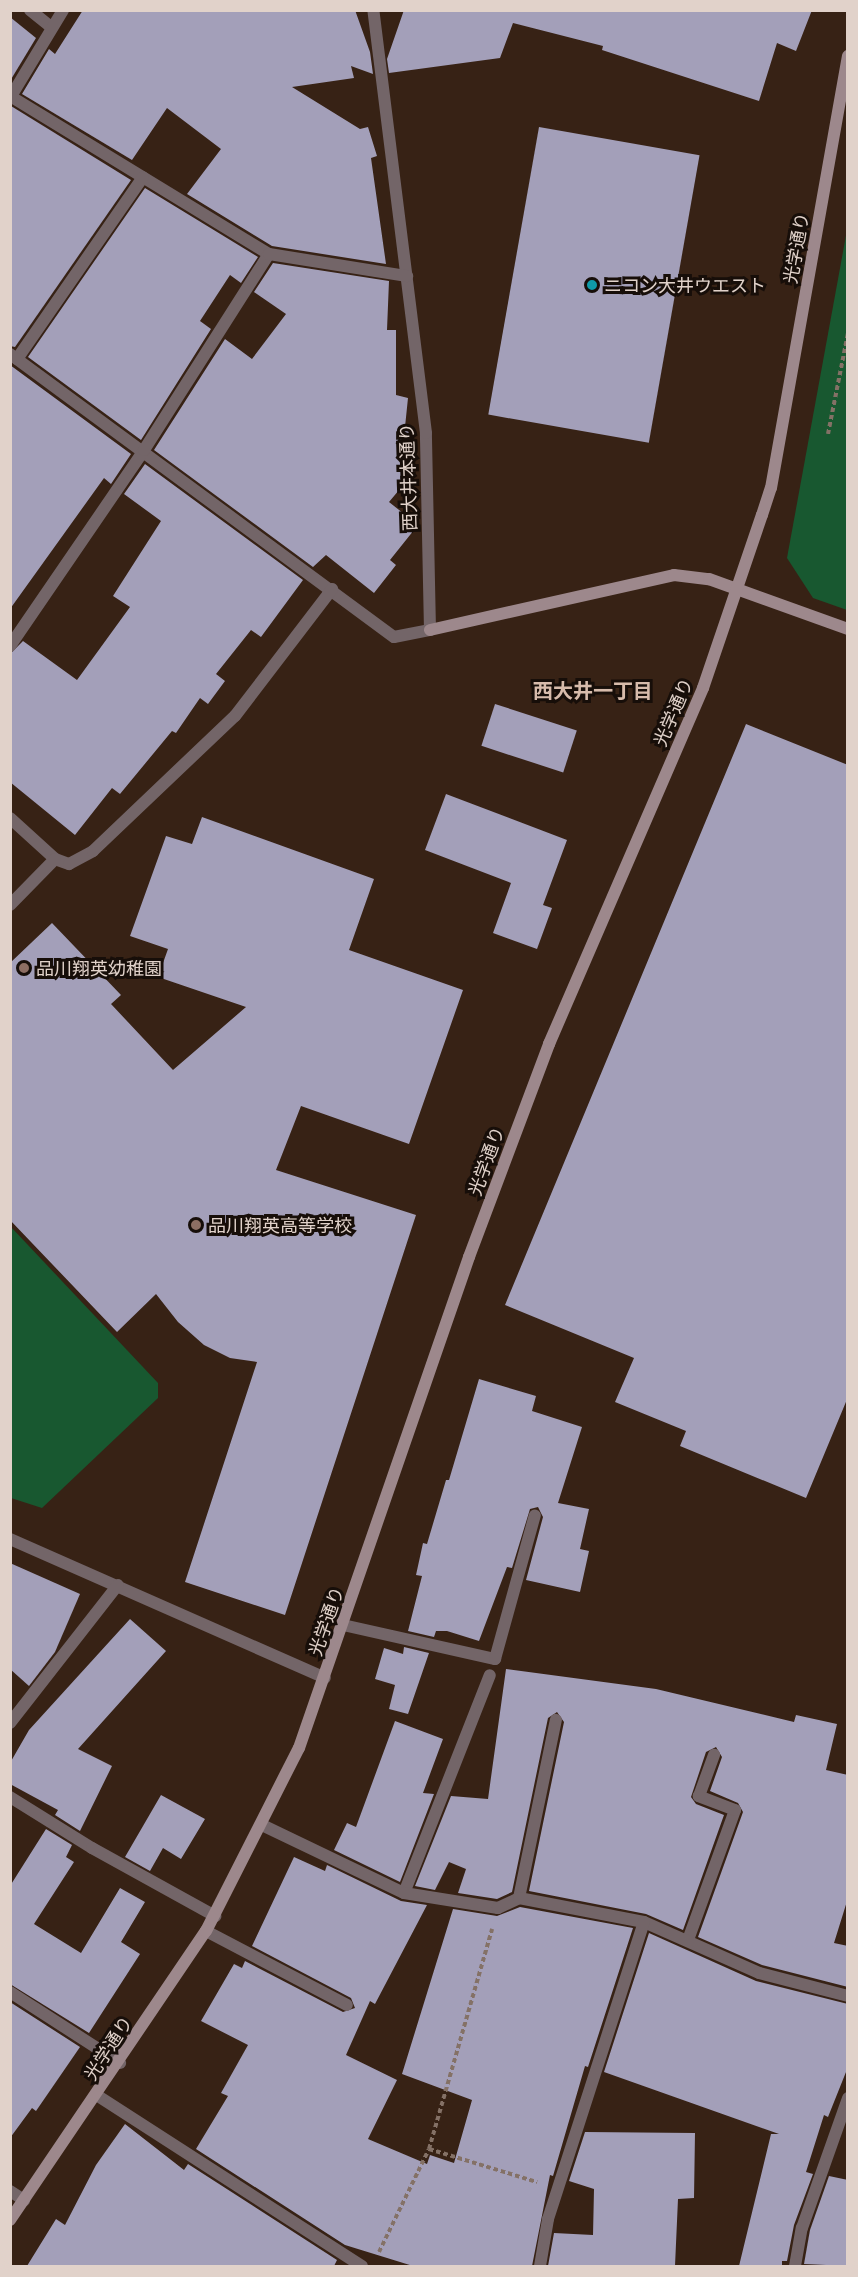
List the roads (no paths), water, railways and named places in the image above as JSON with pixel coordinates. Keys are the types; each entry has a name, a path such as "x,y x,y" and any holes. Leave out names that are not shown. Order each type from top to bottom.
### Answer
{"street":[{"path":"30,10 52,28"},
{"path":"63,10 11,97 269,254 407,276"},
{"name":"西大井本通り","path":"373,10 426,433 430,630"},
{"name":"光学通り","path":"10,2220 120,2064 206,1931 262,1825 298,1748 325,1678 469,1257 549,1044 703,688 771,488 848,56"},
{"path":"143,177 14,356 394,637 674,575 709,579 736,591 848,629"},
{"path":"10,646 144,450 269,254"},
{"path":"10,818 55,859 69,864 93,851 235,716 332,589"},
{"path":"10,905 55,859"},
{"path":"343,1625 495,1659 535,1515"},
{"path":"10,1539 325,1678"},
{"path":"10,1723 118,1585"},
{"path":"404,1893 490,1675"},
{"path":"519,1898 555,1720"},
{"path":"688,1940 735,1810 699,1796 714,1755"},
{"path":"10,1797 92,1848 214,1916"},
{"path":"262,1825 404,1893 498,1908 519,1898 645,1922 759,1973 848,1996"},
{"path":"540,2266 548,2219 645,1922"},
{"path":"206,1931 347,2005"},
{"path":"10,1992 120,2064"},
{"path":"98,2096 362,2266"},
{"path":"795,2266 802,2228 848,2098"},
{"path":"10,2191 24,2200"}],"place":[{"name":"ニコン大井ウエスト","path":"592,285"},
{"name":"品川翔英幼稚園","path":"24,968"},
{"name":"品川翔英高等学校","path":"196,1225"}],"district":[{"name":"西大井一丁目","path":"593,690"}]}
